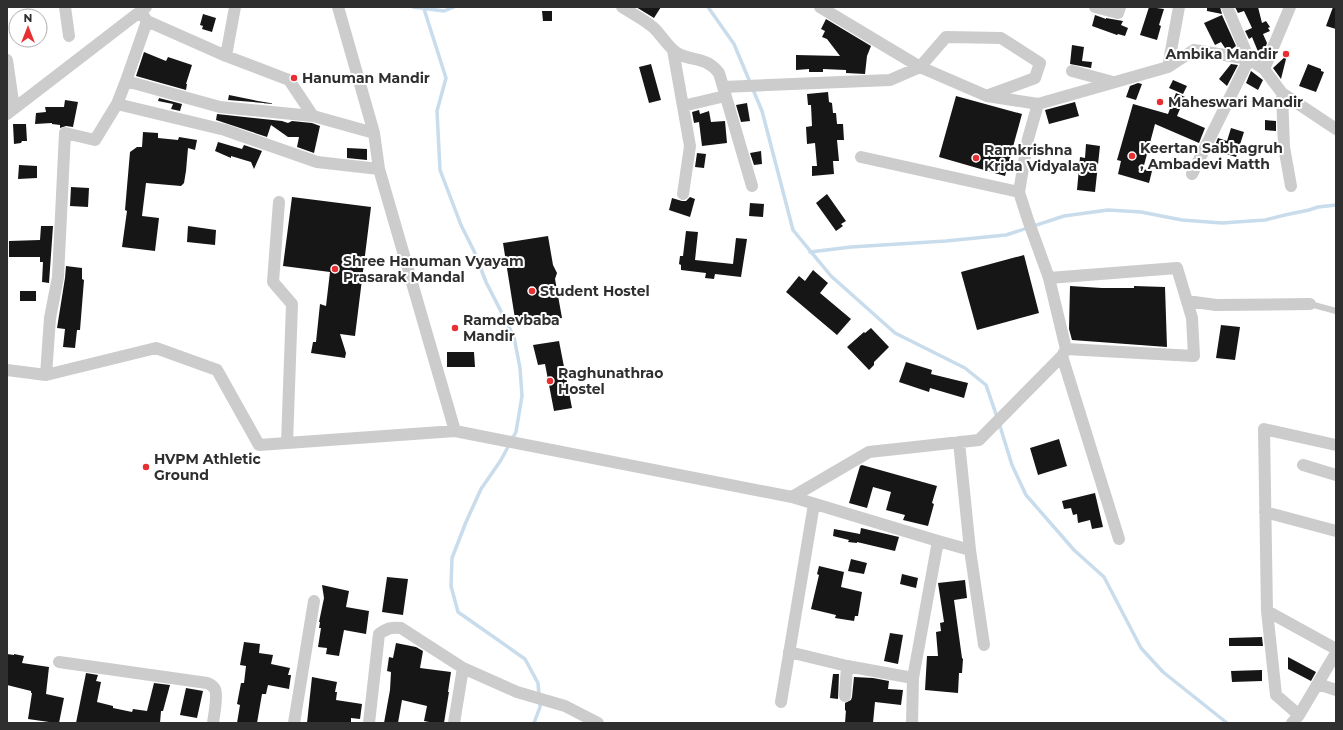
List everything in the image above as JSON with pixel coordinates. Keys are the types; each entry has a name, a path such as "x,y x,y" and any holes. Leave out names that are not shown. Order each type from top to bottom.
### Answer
{"street":[{"path":"65,7 69,36"},
{"path":"226,56 235,7"},
{"path":"338,7 374,133 379,169 455,431"},
{"path":"622,7 652,26 673,50 680,54 705,62 713,66 719,73 727,90 752,186"},
{"path":"820,7 920,67 988,96 1038,104 1168,67 1194,50 1249,59 1264,69 1282,93 1336,129"},
{"path":"1095,7 1118,13 1120,7"},
{"path":"1168,67 1179,7"},
{"path":"1192,174 1249,59 1227,7"},
{"path":"1264,69 1290,7"},
{"path":"144,13 226,56 289,80 313,116"},
{"path":"46,375 50,318 58,277 65,133 95,140 117,104 126,81 144,13"},
{"path":"11,111 144,13"},
{"path":"683,106 727,90 761,85 890,80 920,67 946,37 1001,38 1040,63 1035,78 988,96"},
{"path":"673,50 690,146 683,194"},
{"path":"7,60 11,111"},
{"path":"1072,71 1113,82"},
{"path":"126,81 220,107 313,116 374,133"},
{"path":"1282,93 1284,147 1291,186"},
{"path":"117,104 225,130 317,162 379,169"},
{"path":"1038,104 1028,139 1019,192 1049,278 1064,352 1119,539"},
{"path":"860,157 1019,192"},
{"path":"279,202 273,282 292,304 287,443"},
{"path":"792,497 869,452 979,440 1064,352 1194,356 1192,318 1177,268 1049,278"},
{"path":"1187,301 1216,304 1310,304"},
{"path":"7,370 46,375 156,348 217,370 259,445 455,431 792,497 970,550"},
{"path":"1336,445 1264,429 1267,611 1276,695 1295,719 1336,653"},
{"path":"959,442 970,550 984,645"},
{"path":"1303,465 1336,474"},
{"path":"781,702 814,504"},
{"path":"1265,512 1336,530"},
{"path":"912,723 913,678 938,541"},
{"path":"294,723 314,601"},
{"path":"1267,611 1336,649"},
{"path":"369,723 379,634 385,629 392,627 401,628 463,668 516,692 565,706 598,723"},
{"path":"789,652 848,666 913,678"},
{"path":"59,662 207,683 212,685 216,694 213,723"},
{"path":"845,696 848,666"},
{"path":"454,723 463,668"},
{"path":"1318,684 1336,690"}],"lane":[{"path":"1310,304 1336,311"}],"building":[{"path":"636,7 661,7 654,18"},
{"path":"1149,7 1164,9 1159,25 1161,26 1157,40 1140,35"},
{"path":"1207,7 1220,7 1222,14 1207,11"},
{"path":"1235,7 1258,7 1262,23 1266,21 1270,27 1268,28 1270,31 1263,34 1267,43 1264,51 1259,54 1252,37 1249,39 1245,31 1252,28 1244,11 1238,13"},
{"path":"1333,7 1336,7 1336,29 1326,26"},
{"path":"542,11 552,11 552,21 543,21"},
{"path":"203,14 216,18 212,32 202,29 203,26 200,25"},
{"path":"1095,15 1106,19 1123,21 1121,25 1128,28 1125,36 1117,35 1092,26"},
{"path":"1222,15 1236,46 1232,49 1225,48 1221,42 1215,45 1204,23"},
{"path":"826,19 871,46 867,56 865,74 846,73 846,70 823,69 823,72 809,72 809,69 796,70 796,55 840,56 827,39 822,37 825,31 821,29"},
{"path":"1072,45 1084,47 1082,61 1092,62 1091,68 1070,64"},
{"path":"144,52 166,61 168,57 192,65 186,84 186,90 136,76"},
{"path":"1287,55 1281,79 1273,68"},
{"path":"651,64 661,100 649,103 639,67"},
{"path":"1231,64 1238,65 1227,86 1219,79"},
{"path":"1308,64 1321,69 1321,71 1324,72 1316,92 1299,86"},
{"path":"1251,71 1263,80 1258,90 1246,83"},
{"path":"1173,80 1187,86 1183,94 1169,88"},
{"path":"1138,83 1142,84 1136,100 1126,97 1130,86"},
{"path":"828,92 829,102 832,103 833,113 836,113 837,124 843,124 844,140 837,140 839,161 833,161 834,174 812,176 812,166 817,166 815,143 807,144 806,127 812,126 811,105 808,105 807,94"},
{"path":"1176,93 1185,97 1177,116 1205,128 1199,143 1155,124 1143,169 1152,171 1149,183 1118,174 1121,161 1117,160 1133,104 1168,114"},
{"path":"229,95 258,101 276,104 228,100"},
{"path":"956,96 1022,114 1005,176 939,157"},
{"path":"159,98 182,104 180,111 171,109 173,104 158,101"},
{"path":"65,100 78,102 73,127 66,126 60,128 60,125 52,123 35,124 36,113 46,112 45,107 64,107"},
{"path":"1075,102 1079,116 1049,124 1045,110"},
{"path":"747,103 750,121 741,122 736,105"},
{"path":"699,110 700,114 709,111 711,122 725,121 727,143 702,146 699,122 694,123 692,112"},
{"path":"217,114 282,121 288,123 292,121 312,123 320,126 314,153 297,147 299,137 288,137 271,125 267,137 216,120"},
{"path":"1265,120 1276,121 1276,131 1265,130"},
{"path":"13,124 26,124 27,141 14,144"},
{"path":"1231,128 1244,132 1236,157 1213,150 1218,138 1227,141"},
{"path":"143,132 158,133 158,138 178,140 179,137 197,140 195,150 188,148 184,183 181,186 146,183 142,216 159,218 155,251 122,247 127,211 125,210 130,152 137,147 142,147"},
{"path":"218,142 242,149 244,145 262,151 254,169 251,162 231,156 231,158 215,151"},
{"path":"1086,144 1100,146 1095,192 1077,190 1080,157 1085,158"},
{"path":"347,148 367,149 367,160 347,158"},
{"path":"761,151 762,164 754,165 750,153"},
{"path":"697,153 706,154 704,168 695,167"},
{"path":"19,165 37,166 37,178 18,179"},
{"path":"71,187 89,188 88,207 70,206"},
{"path":"827,194 846,221 841,224 843,226 836,231 816,203"},
{"path":"292,197 371,207 355,336 340,334 346,353 345,358 311,353 313,342 316,342 320,304 326,306 330,272 283,266"},
{"path":"690,197 695,199 690,217 669,210 672,198 686,201"},
{"path":"750,203 764,204 763,217 749,216"},
{"path":"41,226 53,226 49,283 42,282 43,262 40,262 40,257 9,257 9,241 40,240"},
{"path":"188,226 216,230 215,245 187,242"},
{"path":"686,231 698,232 695,260 733,264 736,238 747,239 741,277 715,274 714,279 705,278 706,273 681,270 681,265 679,264 680,256 683,256"},
{"path":"548,236 553,265 557,273 555,279 562,318 516,325 503,243"},
{"path":"1024,255 1039,313 977,330 961,272"},
{"path":"66,266 82,268 82,279 84,280 80,330 77,330 75,348 63,347 65,329 57,328"},
{"path":"813,270 828,283 820,293 851,319 837,335 786,292 799,276 805,281"},
{"path":"1070,286 1102,288 1134,288 1134,286 1165,287 1167,347 1072,340 1069,329"},
{"path":"20,291 36,291 36,301 20,301"},
{"path":"1221,325 1240,327 1235,360 1216,358"},
{"path":"871,328 889,347 874,362 874,365 869,370 847,347 864,332 865,333"},
{"path":"559,341 572,408 554,411 545,364 538,365 533,345"},
{"path":"447,352 474,352 475,367 447,367"},
{"path":"906,362 932,370 931,374 968,383 964,398 930,388 929,392 899,382"},
{"path":"1059,439 1067,466 1038,475 1030,448"},
{"path":"862,465 937,486 928,526 903,520 905,515 886,510 891,492 873,487 867,508 849,503 860,466"},
{"path":"1095,493 1103,527 1092,529 1090,520 1078,523 1077,514 1073,515 1071,508 1064,509 1062,501"},
{"path":"861,528 899,537 895,551 857,542 848,542 849,540 833,536 834,529 860,534"},
{"path":"851,559 867,563 864,574 848,571"},
{"path":"819,566 844,572 841,587 862,592 858,616 855,616 854,621 835,618 836,615 811,609 819,575 817,574"},
{"path":"902,574 918,578 916,588 900,584"},
{"path":"387,577 408,579 403,615 382,612"},
{"path":"965,580 967,598 954,600 963,659 962,673 959,673 958,693 925,690 927,656 938,656 936,632 941,631 940,623 944,622 938,583"},
{"path":"322,585 349,591 346,607 369,611 366,634 344,630 339,656 326,654 327,648 318,647 321,628 319,628 319,622 324,598"},
{"path":"890,633 903,635 898,664 884,661"},
{"path":"1262,637 1263,646 1229,646 1229,638"},
{"path":"244,642 260,644 259,653 273,655 271,664 290,668 288,675 291,675 289,689 268,685 266,694 262,694 257,723 237,723 240,705 237,704 241,683 244,683 246,666 240,665"},
{"path":"396,643 416,647 423,651 420,668 451,672 444,723 424,721 427,706 402,700 398,723 384,723 390,690 391,672 387,671 389,657 393,658"},
{"path":"7,654 24,656 22,663 49,667 46,694 64,698 59,723 49,723 28,719 32,693 31,691 7,685"},
{"path":"1288,657 1316,672 1311,681 1288,669"},
{"path":"1262,670 1262,681 1232,682 1231,671"},
{"path":"86,673 98,675 96,681 101,682 97,702 113,706 113,708 132,712 133,709 147,711 154,683 170,685 163,711 161,711 160,723 76,723"},
{"path":"833,674 839,674 838,699 830,698"},
{"path":"312,677 337,682 335,692 337,692 336,700 362,704 360,719 351,718 351,723 307,723"},
{"path":"854,677 889,681 888,689 903,690 901,705 875,702 873,723 845,723 845,703 851,700"},
{"path":"186,688 203,691 197,718 180,715"}],"waterway":[{"path":"413,7 444,11 454,7"},
{"path":"708,7 734,44 762,111 793,230 831,276 895,333 965,368 986,385 997,417"},
{"path":"424,9 446,78 437,111 440,170 461,225 474,251 486,282 514,337 520,368 522,396 516,432 512,439"},
{"path":"810,252 851,247 946,241 1006,235 1064,216 1108,210 1141,212 1182,220 1222,223 1265,220 1318,207 1336,205"},
{"path":"999,423 1012,465 1026,495 1074,550 1104,577 1141,648 1163,672 1227,723"},
{"path":"509,445 501,460 481,489 466,522 452,558 451,586 458,612 525,659 538,683 539,695"},
{"path":"534,723 540,707 540,701"}],"place":[{"name":"Ambika Mandir","path":"1286,54"},
{"name":"Hanuman Mandir","path":"294,78"},
{"name":"Maheswari Mandir","path":"1160,102"},
{"name":"Keertan Sabhagruh , Ambadevi Matth","path":"1132,156"},
{"name":"Ramkrishna Krida Vidyalaya","path":"976,158"},
{"name":"Shree Hanuman Vyayam Prasarak Mandal","path":"335,269"},
{"name":"Student Hostel","path":"532,291"},
{"name":"Ramdevbaba Mandir","path":"455,328"},
{"name":"Raghunathrao Hostel","path":"550,381"},
{"name":"HVPM Athletic Ground","path":"146,467"}]}
